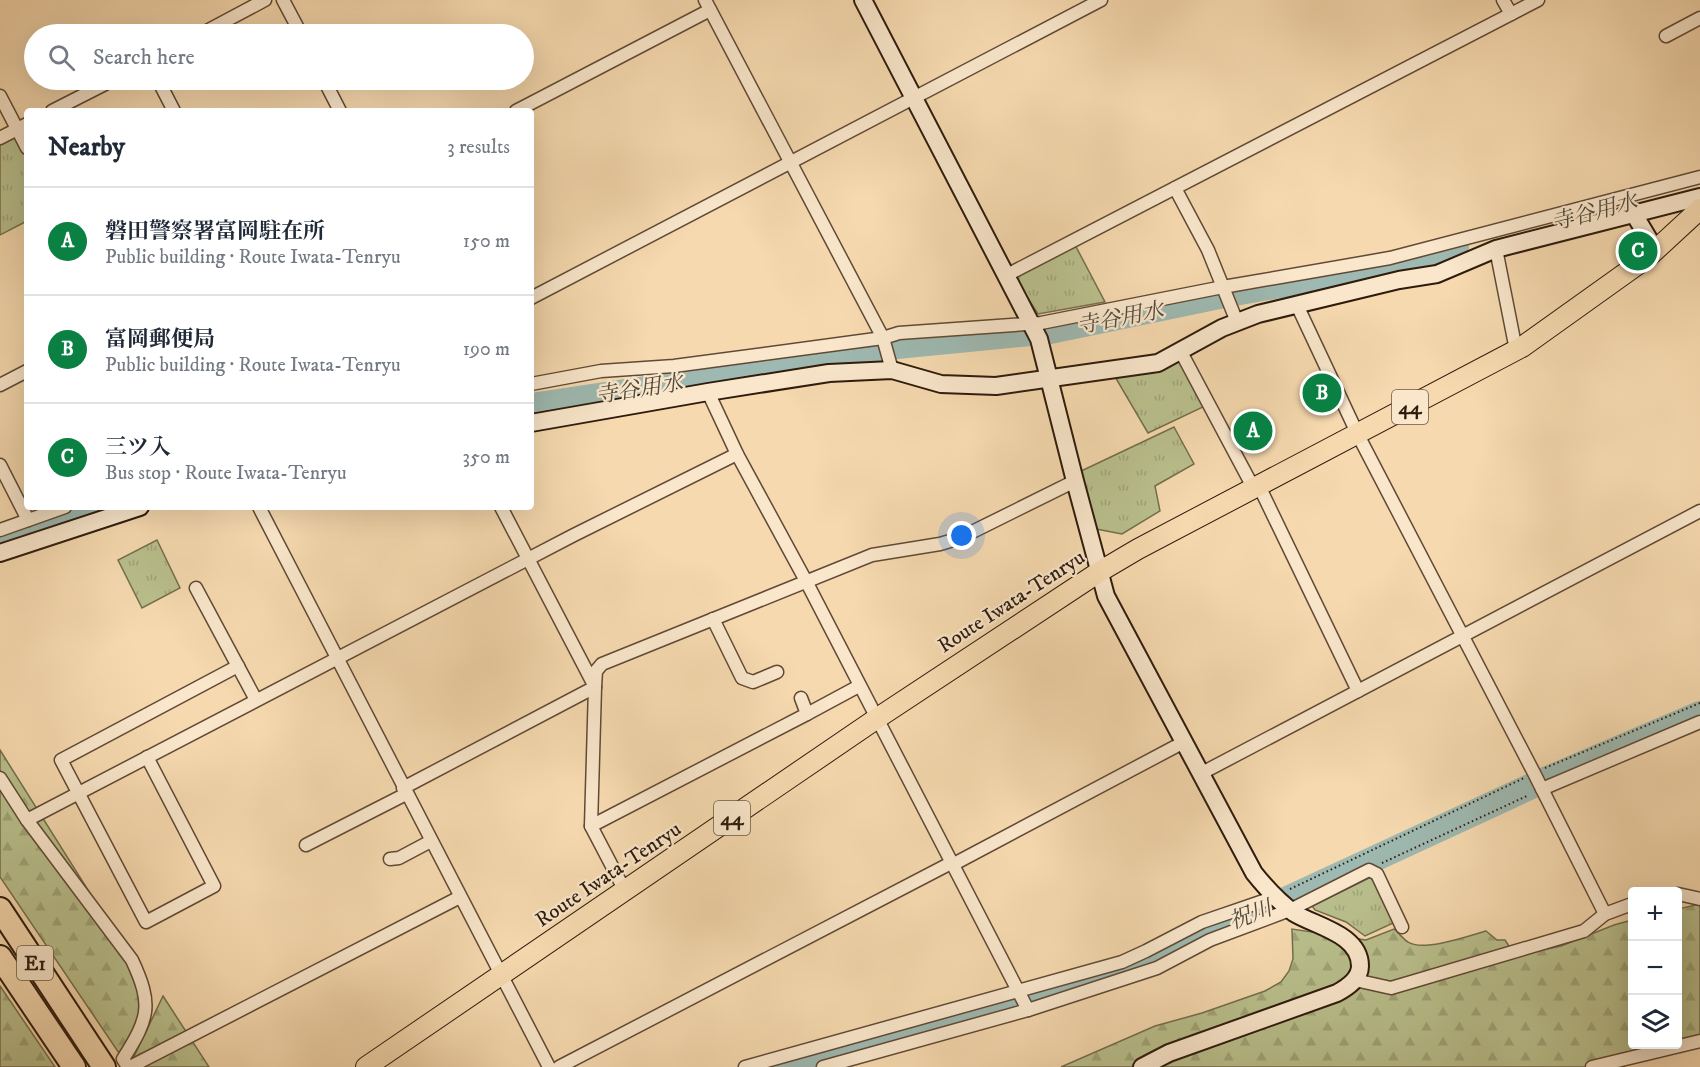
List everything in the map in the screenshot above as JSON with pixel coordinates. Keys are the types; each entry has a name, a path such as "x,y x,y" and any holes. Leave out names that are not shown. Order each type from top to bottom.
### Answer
{"highway":[{"name":"E1","path":"0,909 104,1067"},
{"name":"E1","path":"0,957 74,1067"}],"main road":[{"name":"Route Iwata-Tenryu","path":"366,1067 876,719 1099,572 1516,350 1648,257 1700,209"}],"street":[{"path":"220,24 265,0"},
{"path":"283,0 296,24"},
{"path":"863,0 1039,339 1106,596 1246,861 1282,903 1349,942 1360,962 1360,971 1355,981 1345,989 1324,999 1169,1053 1142,1067"},
{"path":"534,296 1101,0"},
{"path":"1503,0 1510,14"},
{"path":"1007,275 1538,0"},
{"path":"521,108 708,5 885,345 892,370"},
{"path":"1666,36 1700,18"},
{"path":"58,108 93,90"},
{"path":"163,90 172,108"},
{"path":"329,90 338,108"},
{"path":"0,96 22,127 0,138"},
{"path":"534,383 601,371 885,345 899,333 1041,324 1223,287 1390,258 1700,177"},
{"path":"1175,188 1208,250 1237,322"},
{"path":"534,422 815,375 892,370 941,384 996,386 1158,363 1222,328 1258,314 1399,280 1437,274 1496,249 1700,197"},
{"path":"1634,214 1650,241 1648,257"},
{"path":"1496,249 1516,350"},
{"path":"1297,304 1358,435 1535,773 1605,914"},
{"path":"1181,352 1256,487 1358,691"},
{"path":"0,385 24,373"},
{"path":"708,392 737,454 806,581 1028,1010"},
{"path":"27,820 528,559 737,454"},
{"path":"0,465 28,520"},
{"path":"626,891 591,825 596,671 602,664 872,555 938,544 960,537 1075,481"},
{"path":"0,530 56,510"},
{"path":"0,553 131,510"},
{"path":"261,510 549,1067"},
{"path":"503,510 595,687"},
{"path":"1200,774 1700,511"},
{"path":"196,588 256,700"},
{"path":"713,619 742,678 753,682 777,672"},
{"path":"147,757 214,886 146,922 61,760 238,666"},
{"path":"591,825 859,686"},
{"path":"306,845 595,687"},
{"path":"801,698 807,714"},
{"path":"1542,788 1700,722"},
{"path":"558,1067 1184,742"},
{"path":"0,778 27,820 132,960 142,982 146,998 145,1015 136,1038 123,1059 129,1067 460,897"},
{"path":"390,859 399,858 431,841"},
{"path":"823,1067 1028,1010 1157,968 1282,903 1369,870 1377,874 1402,927"},
{"path":"1682,895 1700,899"},
{"path":"745,1067 1122,962 1202,922 1282,903"},
{"path":"1355,981 1391,987 1584,931 1605,914 1628,905"},
{"path":"1593,1067 1700,1041"}],"path":[{"path":"1282,903 1535,773 1700,703"},
{"path":"1369,870 1542,788"}],"green space":[{"path":"17,129 24,142 24,223 0,235 0,138"},
{"path":"1073,241 1105,302 1038,314 1012,273"},
{"path":"1181,361 1203,407 1148,433 1114,375"},
{"path":"1174,427 1194,464 1155,486 1160,511 1122,534 1091,528 1077,473"},
{"path":"157,540 180,588 142,608 118,560"},
{"path":"0,750 132,960 145,1015 123,1059 0,877"},
{"path":"1377,874 1402,927 1393,923 1365,936 1346,922 1315,910 1312,906"},
{"path":"1700,904 1700,1038 1682,1043 1682,941 1682,908"},
{"path":"1628,921 1628,1049 1662,1049 1597,1067 1061,1067 1155,1026 1202,1013 1265,991 1281,982 1289,971 1293,959 1292,929 1366,940 1394,929 1408,942 1415,945 1446,942 1486,931 1497,940 1505,940 1519,955 1561,946"},
{"path":"0,986 55,1067 0,1067"},
{"path":"163,996 209,1067 129,1067"}],"waterway":[{"name":"寺谷用水","path":"534,406 665,386 897,346 1050,331 1229,294 1382,267 1456,247"},
{"name":"寺谷用水","path":"0,542 89,510"},
{"name":"祝川","path":"784,1067 928,1028 1154,960 1204,931 1235,922 1268,908 1538,783 1700,714"}],"place":[{"name":"三ツ入","path":"1638,251"},
{"name":"富岡郵便局","path":"1322,393"},
{"name":"磐田警察署富岡駐在所","path":"1253,431"}]}
